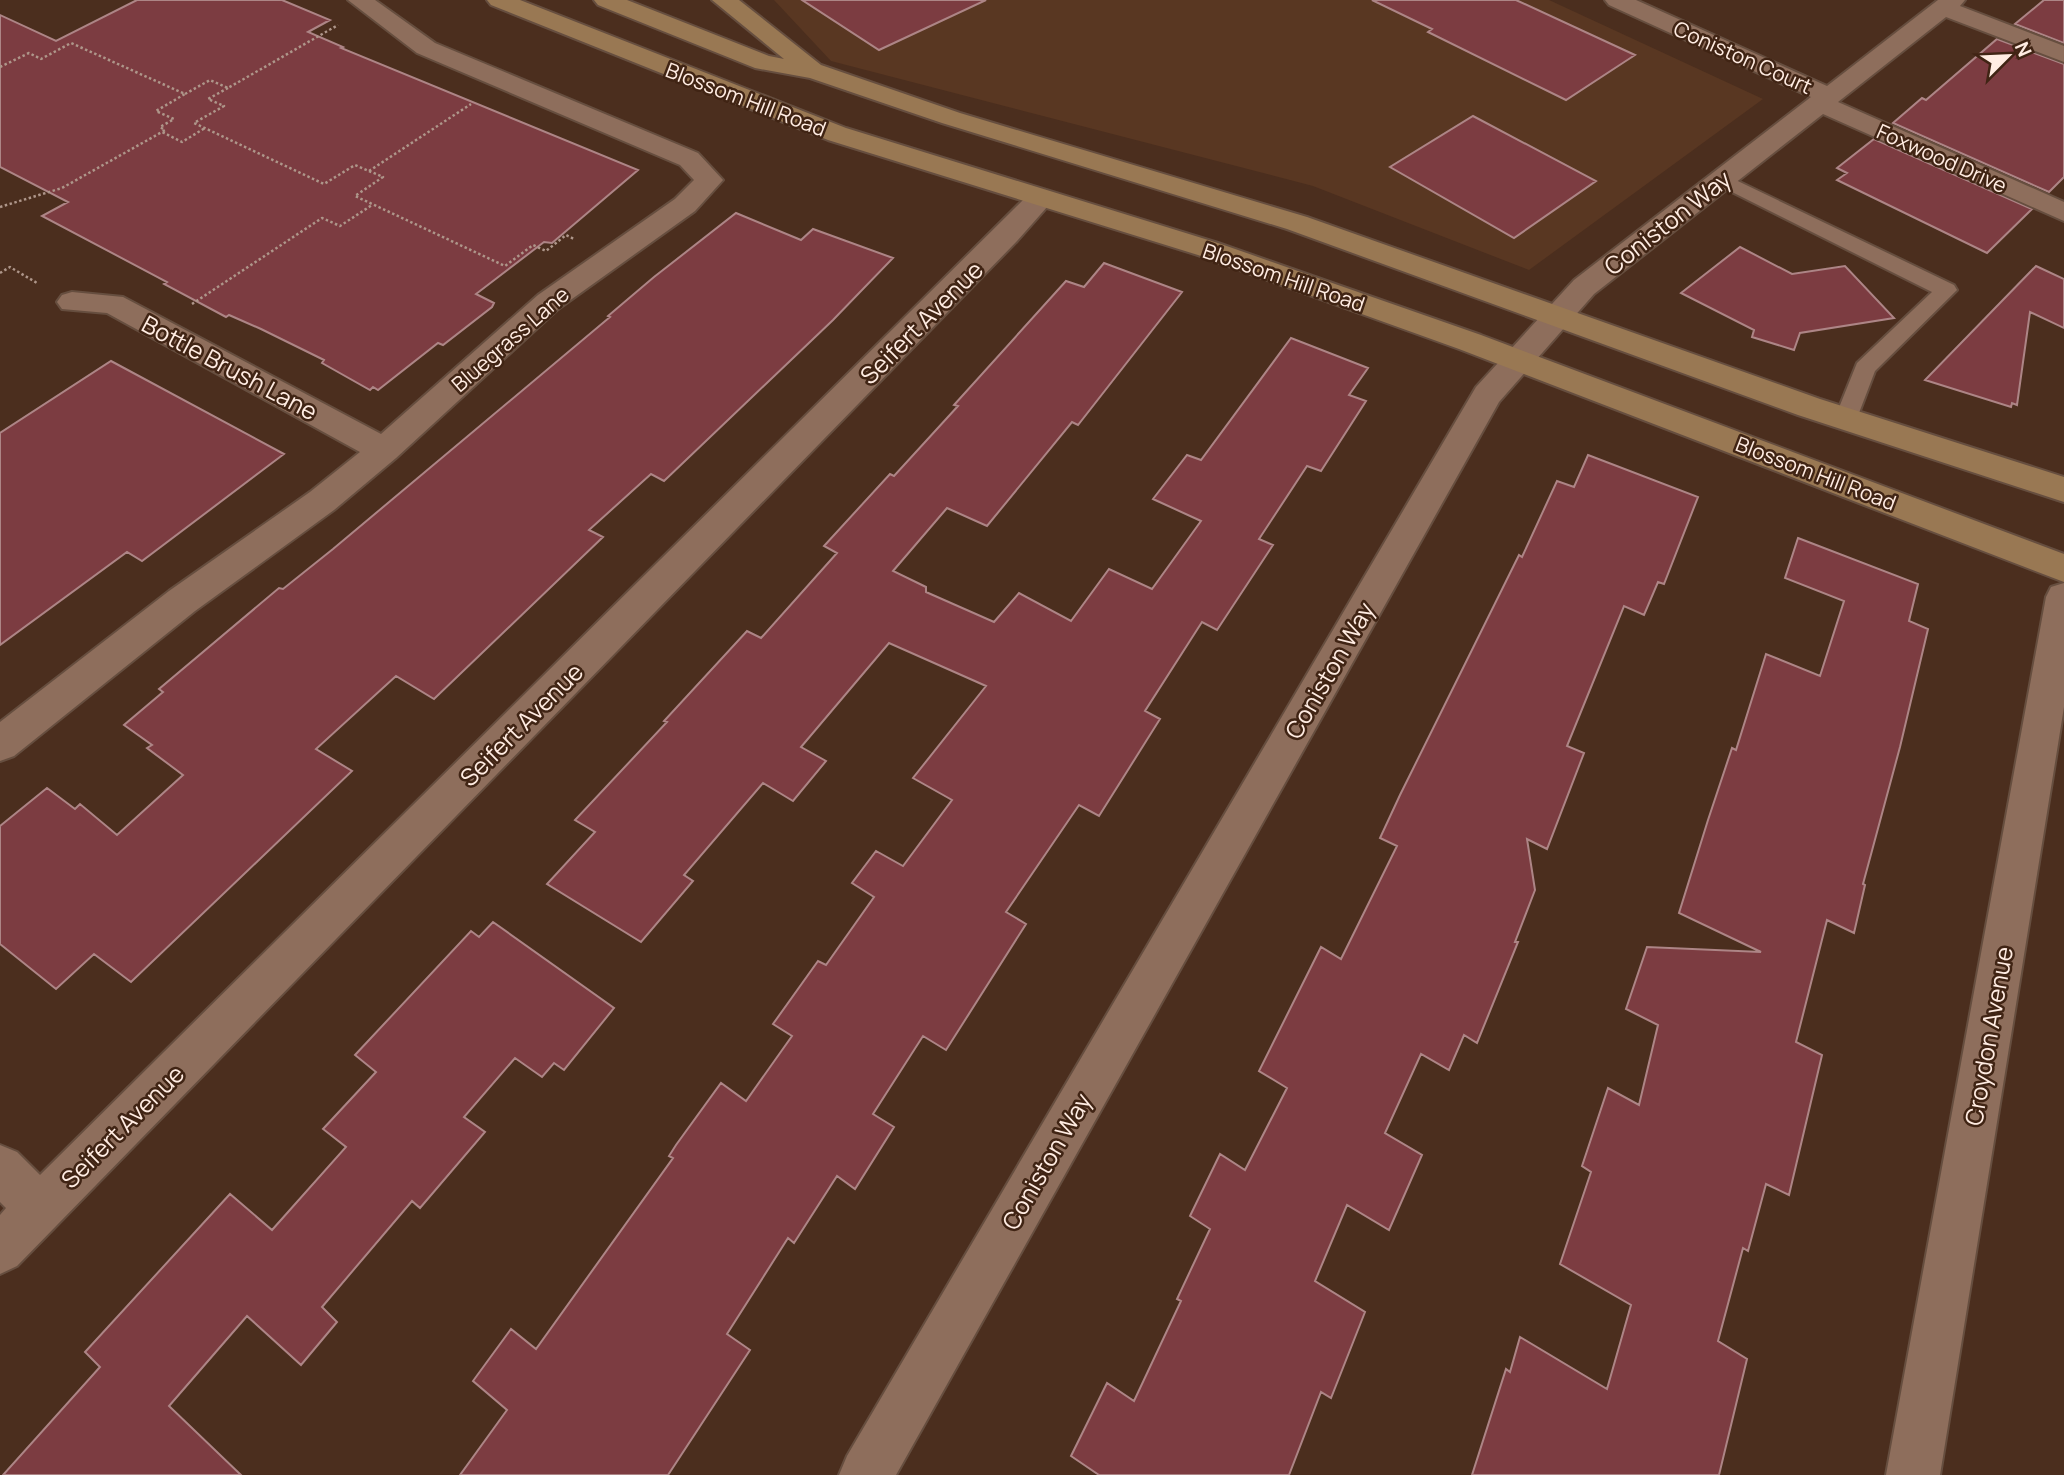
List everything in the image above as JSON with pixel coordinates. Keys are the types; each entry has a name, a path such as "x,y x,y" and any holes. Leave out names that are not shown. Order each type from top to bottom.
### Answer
{"main road":[{"name":"Blossom Hill Road","path":"499,0 837,134 1208,249 1518,360 2064,568"},
{"name":"Blossom Hill Road","path":"607,0 638,8 764,63 815,71 926,110 1297,223 1846,420 2064,490"},
{"path":"724,0 815,71"},
{"path":"626,52 638,8"}],"street":[{"name":"Coniston Court","path":"1617,0 1824,100"},
{"name":"Bluegrass Lane","path":"0,744 182,601 322,501 384,450 548,302 685,205 709,180 689,159 426,48 365,4"},
{"name":"Coniston Way","path":"866,1475 1487,395 1584,287 1948,4"},
{"path":"1948,4 2064,55"},
{"name":"Foxwood Drive","path":"1824,100 2064,212"},
{"name":"Seifert Avenue","path":"0,1249 1041,198"},
{"name":"Bottle Brush Lane","path":"72,302 113,304 384,450"},
{"name":"Croydon Avenue","path":"1913,1475 2064,597"},
{"path":"0,1169 40,1208"}],"lane":[{"path":"1721,179 1946,290 1865,368 1846,420"}],"path":[{"path":"365,4 208,99 224,106 194,123 324,184 355,164 383,177 355,196 505,266 533,245 546,251 566,235 612,256"},
{"path":"0,67 29,52 41,58 71,43 185,94"},
{"path":"162,132 164,130 160,127 174,119 156,111 210,80 228,88"},
{"path":"369,171 504,83"},
{"path":"162,132 182,142 205,128"},
{"path":"0,207 62,188 162,132"},
{"path":"156,327 322,218 340,226 372,205"}],"shaded area":[{"path":"774,0 1549,0 1763,99 1529,270 1313,186 831,61"}],"building":[{"path":"137,0 282,0 330,20 308,32 343,47 341,48 638,170 552,243 544,242 476,294 494,303 492,307 443,345 438,343 378,390 373,387 370,390 322,363 324,360 261,329 229,315 226,317 164,284 167,282 42,216 68,202 0,167 0,15 56,41"},
{"path":"802,0 986,0 879,50"},
{"path":"1372,0 1516,0 1635,55 1566,100 1428,32 1432,29"},
{"path":"2044,0 2064,0 2064,43 2015,24"},
{"path":"1997,39 2064,64 2064,177 2049,192 1893,123 1922,98 1926,100"},
{"path":"1473,116 1596,181 1514,238 1390,167"},
{"path":"1874,139 2032,209 1987,253 1837,180 1847,173 1837,168"},
{"path":"736,213 801,240 813,229 893,258 833,320 664,481 651,474 589,530 603,537 434,699 396,676 316,749 352,771 131,982 94,954 56,989 0,944 0,826 47,788 75,809 80,804 117,835 183,775 147,748 152,745 124,725 163,692 159,689 279,588 283,589 333,549 654,277"},
{"path":"1740,247 1792,274 1845,266 1894,318 1800,333 1794,350 1752,337 1754,330 1681,293"},
{"path":"1104,263 1182,292 1078,425 1072,422 987,526 947,508 893,571 926,587 926,592 994,622 1019,593 1071,621 1109,569 1152,589 1201,521 1153,499 1187,455 1201,460 1291,338 1368,368 1349,395 1366,401 1321,471 1307,466 1259,539 1273,545 1217,630 1202,622 1145,711 1160,719 1099,816 1079,805 1006,912 1026,924 946,1050 923,1036 873,1114 894,1127 855,1189 837,1176 794,1243 788,1238 727,1334 750,1350 668,1475 460,1475 507,1410 473,1381 511,1329 536,1349 673,1158 669,1156 676,1145 721,1083 746,1101 792,1036 773,1024 818,961 826,965 874,897 852,883 876,851 903,866 952,800 913,778 986,686 889,643 801,747 826,761 793,801 763,783 684,875 693,881 641,942 547,884 595,832 575,820 747,631 761,638 837,553 824,546 890,474 894,476 958,406 954,405 1066,281 1084,287"},
{"path":"2036,266 2064,279 2064,328 2030,312 2017,405 2012,403 2011,407 1925,380"},
{"path":"111,361 284,454 142,561 127,552 0,645 0,433"},
{"path":"1588,455 1698,497 1664,584 1658,582 1644,615 1624,606 1567,746 1584,753 1547,849 1527,839 1535,890 1515,942 1518,942 1477,1043 1464,1035 1449,1070 1421,1054 1385,1133 1422,1155 1389,1230 1347,1205 1315,1281 1365,1312 1331,1398 1321,1392 1289,1475 1099,1475 1071,1456 1107,1383 1134,1401 1181,1301 1177,1299 1210,1229 1190,1216 1220,1154 1245,1170 1287,1088 1259,1071 1321,947 1341,959 1397,846 1380,838 1400,795 1519,555 1522,557 1557,481 1574,487"},
{"path":"1798,538 1918,584 1909,621 1928,629 1863,884 1865,885 1854,933 1827,920 1796,1042 1822,1055 1789,1195 1766,1184 1748,1251 1743,1248 1718,1341 1747,1359 1719,1475 1472,1475 1506,1369 1510,1372 1520,1337 1607,1389 1631,1305 1560,1264 1591,1172 1582,1166 1608,1088 1639,1105 1658,1025 1626,1009 1647,947 1761,952 1679,913 1732,748 1736,750 1766,654 1820,676 1844,601 1785,578"},
{"path":"493,922 614,1008 564,1070 554,1063 542,1077 515,1058 464,1117 485,1132 420,1208 412,1201 322,1307 337,1322 301,1365 247,1316 169,1406 241,1475 3,1475 100,1367 85,1352 230,1194 272,1230 346,1147 323,1129 376,1072 355,1055 471,931 479,937"}]}
